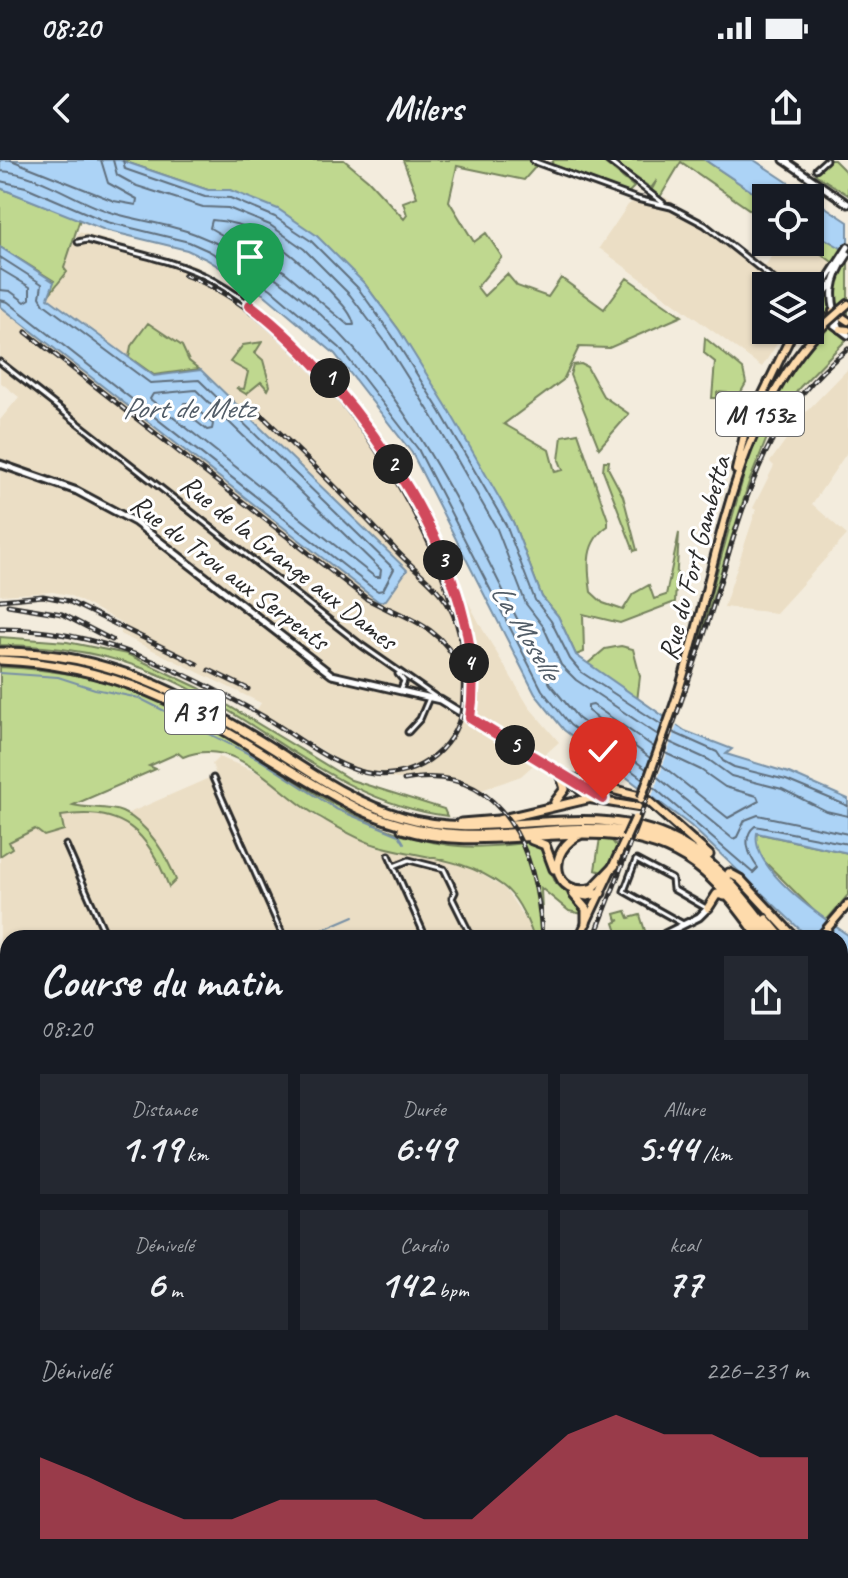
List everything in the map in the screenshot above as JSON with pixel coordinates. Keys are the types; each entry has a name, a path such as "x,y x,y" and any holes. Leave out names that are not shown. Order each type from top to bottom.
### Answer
{"highway":[{"name":"A 31","path":"0,652 82,660 154,682 205,706 361,801 408,819 455,826 584,819 624,822 670,837 704,857 732,882 769,930"},
{"name":"A 31","path":"0,660 99,674 171,699 370,816 418,829 461,834 597,827 650,836 682,850 708,868 735,895 761,930"},
{"path":"550,805 560,799 565,789 563,775 643,798 729,873 775,930"},
{"path":"455,826 587,796 602,797"},
{"path":"370,816 407,831 443,839 541,842 549,851 556,877 582,903 586,923"},
{"path":"624,822 657,828 709,855"},
{"path":"506,840 590,833 634,838 678,855 704,872 735,904 753,930"},
{"path":"590,833 571,839 561,849 557,863 564,882 576,889 593,888 615,865"},
{"path":"729,873 740,879 788,930"},
{"path":"568,891 587,896 601,893"},
{"path":"708,908 719,894 735,904"}],"main road":[{"name":"M 153z","path":"837,310 848,304"},
{"path":"837,310 848,321"},
{"name":"Rue du Fort Gambetta","path":"643,798 683,681 742,460 762,410 796,356 837,310"},
{"path":"727,516 745,431 787,344"},
{"path":"563,775 587,796"},
{"path":"563,775 602,797 638,807"},
{"name":"M 153z","path":"583,930 643,798"},
{"path":"627,804 635,818"},
{"path":"826,930 847,905"}],"street":[{"path":"607,160 666,205"},
{"path":"784,160 847,202"},
{"path":"816,169 826,160"},
{"path":"533,161 666,205 705,225 764,272"},
{"path":"78,242 87,240 213,281 286,334 351,402 390,459 455,586 468,648 470,718"},
{"path":"824,292 832,284 848,247"},
{"path":"824,286 844,257"},
{"path":"832,284 845,331"},
{"path":"824,316 845,331"},
{"name":"Rue de la Grange aux Dames","path":"0,362 389,666 563,775"},
{"name":"Rue du Trou aux Serpents","path":"0,464 77,491 135,522 332,675 440,700"},
{"path":"389,666 404,681 403,692"},
{"path":"403,692 409,680"},
{"path":"408,732 420,719 429,698"},
{"path":"213,778 280,930"},
{"path":"66,845 103,930"},
{"path":"389,855 422,930"},
{"path":"394,866 409,860 444,869 455,892 452,898 468,930"},
{"path":"674,930 708,908 673,889 672,879 636,860 624,891 683,924"}],"shaded area":[{"path":"665,197 765,266 772,256 824,256 836,265 824,284 824,272 752,272 752,344 777,344 762,367 599,248 628,205 637,199 656,203"},
{"path":"79,232 196,266 315,369 393,460 483,630 529,707 559,742 521,776 479,791 455,781 426,777 398,779 357,771 256,711 261,703 120,634 124,624 69,595 53,592 0,595 0,420 19,397 0,382 0,248 56,280"},
{"path":"848,369 848,451 812,504 847,535 776,613 724,607 756,510 753,508 774,466 770,462 805,413"},
{"path":"219,757 259,773 315,816 374,846 467,865 505,889 530,930 0,930 0,848 26,832 77,810 129,813 216,775 212,764"}],"green space":[{"path":"120,160 344,160 368,180 404,219 407,215 403,202 417,197 403,160 532,160 538,164 524,180 457,166 449,201 474,242 486,233 502,257 477,287 484,296 507,274 517,286 548,297 561,278 604,309 627,278 682,316 609,348 579,347 563,380 504,424 549,450 555,472 563,470 559,460 562,436 578,433 608,520 608,526 595,539 589,555 591,592 603,603 623,610 633,594 649,585 654,599 666,595 679,533 675,602 620,623 583,614 584,652 576,655 558,616 542,597 513,522 399,330 364,283 230,190 208,190"},
{"path":"554,160 601,160 634,187 628,193 551,164"},
{"path":"611,160 705,160 752,192 752,211 681,162 659,199 651,191 657,180 651,188"},
{"path":"827,160 834,160 848,174 848,195 815,174"},
{"path":"0,188 80,219 64,268 67,272 47,297 54,281 0,247"},
{"path":"824,238 844,249 839,255 846,261 848,259 848,327 824,318 824,284 836,265 824,256"},
{"path":"148,323 182,346 189,361 199,369 154,375 129,357 131,346"},
{"path":"829,326 846,340 800,387 771,428 749,482 690,670 755,435 785,376 813,344 824,344 824,332"},
{"path":"705,338 743,369 746,383 737,399 730,393 717,392 717,398 712,398 715,362 704,353"},
{"path":"262,342 255,353 263,360 270,386 268,390 261,382 246,394 236,388 244,389 248,372 230,362 243,345"},
{"path":"573,365 587,367 603,396 629,414 599,448 570,375"},
{"path":"604,461 609,461 608,468 623,496 637,550 634,551 603,470"},
{"path":"0,637 67,642 127,654 199,688 351,780 444,809 447,816 407,808 369,794 299,756 197,693 160,675 122,661 82,652 0,645"},
{"path":"621,646 633,649 640,676 637,701 586,665 605,649"},
{"path":"0,667 43,670 126,688 166,703 237,743 306,788 379,826 417,839 468,847 532,842 542,847 555,882 577,902 583,914 569,911 541,888 543,930 531,930 513,896 488,876 458,864 361,839 316,815 238,759 221,753 203,752 183,757 178,753 149,766 156,769 73,805 116,810 140,824 162,851 172,871 176,880 169,887 152,851 142,838 130,827 101,815 61,816 64,830 44,836 35,829 9,842 12,848 0,856"},
{"path":"756,833 848,853 848,895 825,922 760,857 755,845"},
{"path":"600,838 612,841 619,850 607,873 595,870"},
{"path":"626,911 629,918 640,915 645,930 616,930 614,923 620,920 617,921 615,914"}],"water":[{"name":"La Moselle","path":"0,160 120,160 208,190 230,190 278,209 316,235 364,283 399,330 447,407 513,522 542,597 558,616 576,655 685,731 732,749 726,754 789,773 848,799 848,853 757,833 758,847 776,877 806,905 841,930 801,930 691,826 564,730 535,694 412,453 335,354 266,296 206,259 187,250 105,230 0,188"},
{"path":"705,160 754,160 790,184 752,184 752,192"},
{"path":"824,206 848,222 848,252 824,238"},
{"name":"Port de Metz","path":"0,247 54,282 48,298 154,376 201,370 407,570 386,600 379,602 0,306"}],"pier":[{"path":"669,715 678,722 651,799 642,793"}],"waterway":[{"path":"0,673 58,677 139,698 257,758 336,809 399,835 404,843"},
{"path":"322,930 354,916"}],"railway":[{"path":"184,275 227,296 269,327 310,366 349,411 412,510 435,558 451,603"},
{"path":"26,332 367,599 397,614"},
{"path":"597,930 686,689 750,488 767,449 789,412 815,379 848,349"},
{"path":"0,629 71,636 105,644 172,669 266,718 331,759 359,771 373,774 406,771 435,756 455,730 463,698 461,644 448,604 434,586 252,406"},
{"path":"0,600 43,596 68,601 197,664"},
{"path":"8,605 62,614 112,640"},
{"path":"388,608 420,624 439,638 459,667"},
{"path":"209,670 248,689"},
{"path":"404,780 439,778 468,785 491,800 509,821 523,847 533,876 541,930"}],"route":[{"path":"250,305 303,350 351,402 383,447 413,501 440,552 460,603 469,660 470,718 603,799"}]}
